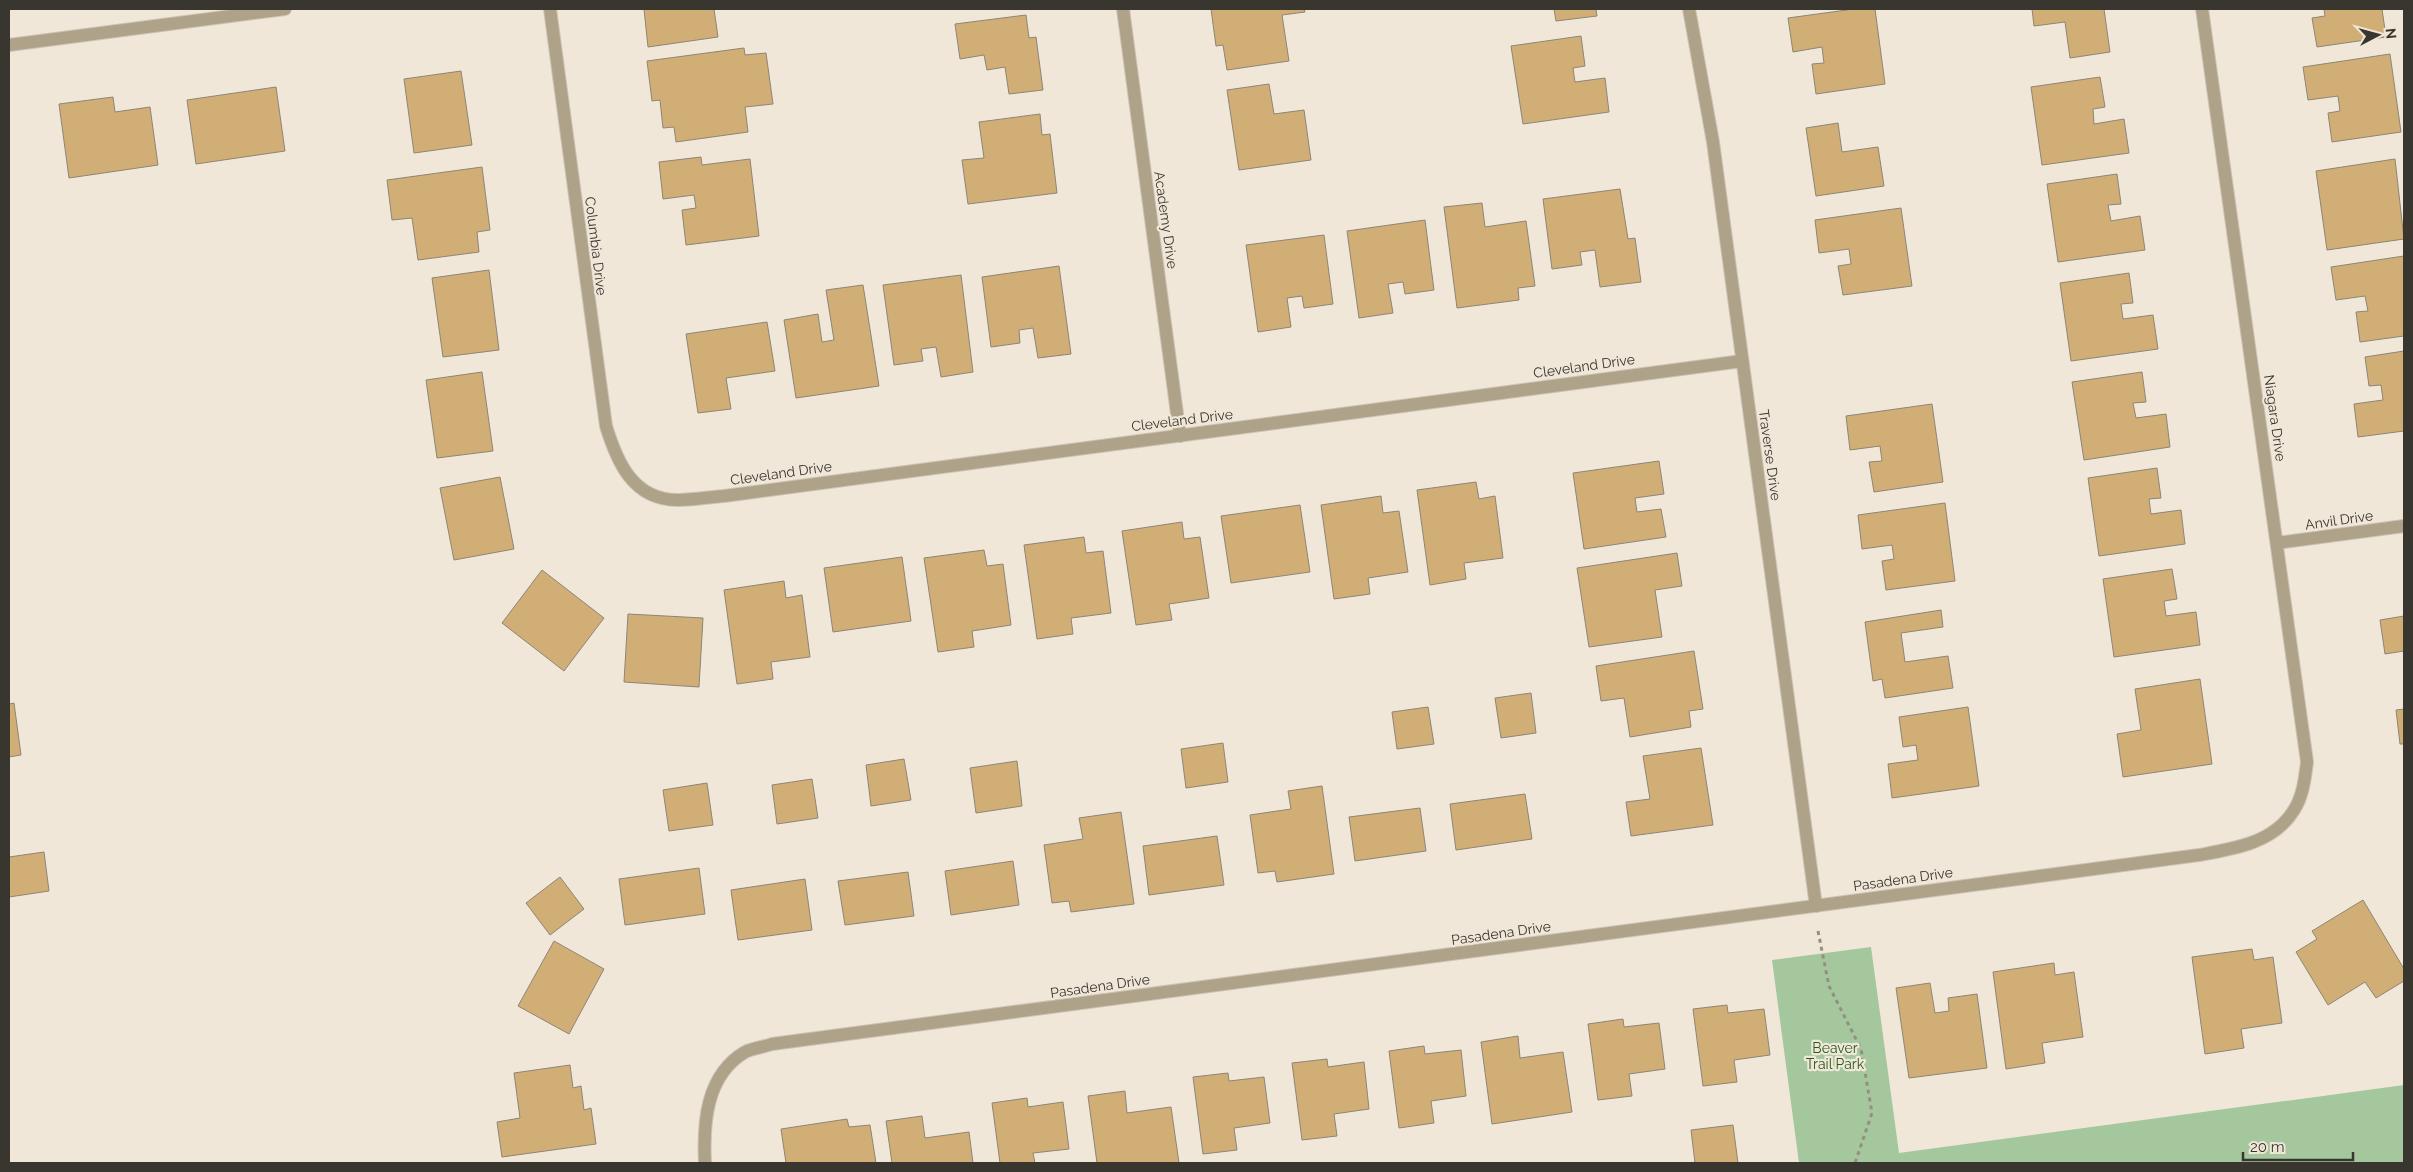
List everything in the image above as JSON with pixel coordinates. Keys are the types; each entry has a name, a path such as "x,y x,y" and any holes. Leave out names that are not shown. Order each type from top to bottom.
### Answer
{"street":[{"path":"9,45 286,9"},
{"name":"Columbia Drive","path":"550,9 606,426 615,455 630,481"},
{"name":"Academy Drive","path":"1122,9 1180,436"},
{"name":"Traverse Drive","path":"1689,9 1713,142 1816,906"},
{"name":"Niagara Drive","path":"2202,9 2307,762 2303,786 2294,810 2282,824"},
{"name":"Cleveland Drive","path":"630,481 646,493 677,500 1180,436 1742,360"},
{"name":"Anvil Drive","path":"2277,543 2404,526"},
{"name":"Pasadena Drive","path":"705,1163 705,1124 711,1092 725,1068 746,1052 772,1044 1816,906 2238,848 2264,838 2282,824"}],"path":[{"path":"1816,906 1820,949 1829,986 1861,1049 1872,1114 1855,1163"}],"green space":[{"name":"Beaver Trail Park","path":"1871,947 1899,1153 2404,1085 2404,1163 1799,1163 1772,960"}],"building":[{"path":"644,9 714,9 718,37 648,47"},
{"path":"1211,9 1304,9 1305,12 1282,15 1289,61 1227,70 1223,45 1216,46"},
{"path":"1554,9 1596,9 1597,16 1556,21"},
{"path":"1854,9 1875,9 1885,84 1816,94 1812,64 1824,63 1822,47 1793,52 1788,18"},
{"path":"2032,9 2104,9 2110,52 2070,58 2065,22 2034,26"},
{"path":"2324,9 2382,9 2386,37 2317,47 2312,18 2325,16"},
{"path":"1026,15 1029,38 1036,37 1043,90 1009,94 1005,67 987,70 984,55 960,59 955,24"},
{"path":"1581,36 1585,66 1573,68 1575,82 1605,78 1609,112 1523,124 1511,46"},
{"path":"744,48 745,55 766,53 773,104 745,107 748,132 676,142 674,127 663,128 660,100 652,101 647,61"},
{"path":"2390,54 2401,132 2332,142 2328,113 2340,111 2338,96 2308,100 2303,67"},
{"path":"461,71 472,145 414,153 404,79"},
{"path":"2100,77 2105,107 2093,109 2094,124 2124,119 2129,153 2042,165 2031,87"},
{"path":"1269,84 1274,114 1304,110 1311,160 1239,170 1227,90"},
{"path":"276,87 285,151 196,164 187,100"},
{"path":"113,97 115,112 150,107 158,165 69,178 59,104"},
{"path":"1040,114 1042,135 1050,134 1057,193 968,204 962,160 984,158 979,122"},
{"path":"1838,123 1842,152 1878,147 1884,186 1816,196 1806,128"},
{"path":"701,157 702,165 750,159 759,236 686,245 682,210 696,208 694,195 663,199 659,162"},
{"path":"2395,159 2404,239 2327,250 2316,171"},
{"path":"482,167 490,230 477,232 479,252 418,260 412,218 392,220 387,180"},
{"path":"2117,174 2121,204 2108,205 2111,221 2140,216 2145,250 2058,262 2047,184"},
{"path":"1620,189 1628,239 1635,238 1641,282 1600,287 1595,250 1580,252 1582,265 1552,269 1543,199"},
{"path":"1482,203 1485,227 1526,221 1535,286 1518,288 1519,300 1457,308 1444,207"},
{"path":"1901,208 1912,286 1843,295 1838,266 1851,264 1849,249 1819,253 1815,220"},
{"path":"1425,220 1434,290 1405,294 1403,282 1388,284 1393,313 1359,318 1347,231"},
{"path":"1324,235 1333,304 1304,308 1302,296 1287,298 1291,327 1258,332 1246,245"},
{"path":"2404,256 2404,336 2360,342 2356,312 2368,311 2365,296 2336,300 2331,267"},
{"path":"1059,266 1071,354 1038,358 1033,328 1019,330 1020,343 991,347 982,277"},
{"path":"489,270 499,350 443,357 432,278"},
{"path":"2129,273 2133,303 2121,304 2123,319 2153,315 2158,349 2071,361 2060,283"},
{"path":"961,275 973,372 941,377 936,347 921,349 923,361 894,365 883,285"},
{"path":"863,285 879,386 796,398 784,320 818,314 822,342 834,340 826,290"},
{"path":"767,322 775,371 726,378 731,409 698,413 686,334"},
{"path":"2404,351 2404,431 2358,437 2354,404 2383,400 2381,385 2369,386 2365,357"},
{"path":"482,372 493,451 437,458 426,380"},
{"path":"2142,372 2146,402 2133,403 2136,418 2166,414 2170,447 2084,460 2072,382"},
{"path":"1932,404 1943,482 1874,492 1869,462 1882,461 1880,446 1850,450 1846,416"},
{"path":"1659,461 1664,494 1635,498 1637,512 1661,509 1666,537 1584,549 1573,473"},
{"path":"2157,468 2161,498 2149,499 2151,514 2181,510 2185,544 2099,556 2088,478"},
{"path":"500,477 514,549 454,560 440,488"},
{"path":"1476,482 1479,499 1495,496 1503,558 1464,563 1466,579 1430,585 1417,490"},
{"path":"1381,496 1383,513 1399,511 1408,572 1368,578 1370,594 1334,599 1321,505"},
{"path":"1945,503 1955,581 1886,590 1882,561 1894,559 1892,545 1862,549 1858,515"},
{"path":"1300,505 1310,572 1231,583 1221,516"},
{"path":"1182,522 1184,539 1200,537 1209,598 1169,604 1172,620 1136,625 1122,531"},
{"path":"1084,537 1086,553 1103,551 1111,613 1071,618 1073,634 1037,639 1024,545"},
{"path":"984,550 987,566 1003,564 1011,625 972,631 974,647 938,652 924,558"},
{"path":"1677,553 1682,586 1655,590 1662,637 1589,647 1577,568"},
{"path":"902,557 911,621 833,632 824,568"},
{"path":"2172,569 2177,599 2164,601 2166,616 2196,612 2200,645 2114,657 2103,579"},
{"path":"542,570 604,618 564,671 502,623"},
{"path":"784,581 786,598 802,595 810,657 771,662 773,679 737,684 724,590"},
{"path":"1941,610 1943,627 1901,633 1905,662 1948,656 1953,688 1885,698 1882,679 1873,681 1865,622"},
{"path":"628,614 703,618 699,687 624,682"},
{"path":"2404,616 2404,651 2385,654 2380,620"},
{"path":"1694,651 1703,709 1689,711 1691,727 1630,737 1624,698 1601,701 1596,666"},
{"path":"2200,679 2212,764 2123,777 2117,734 2141,730 2135,689"},
{"path":"1531,693 1536,733 1501,738 1495,698"},
{"path":"14,703 21,755 9,757 9,704"},
{"path":"1428,707 1434,744 1397,749 1392,712"},
{"path":"1968,707 1979,786 1892,798 1888,764 1918,760 1916,745 1903,747 1899,717"},
{"path":"2404,709 2404,744 2400,744 2396,710"},
{"path":"1223,743 1228,782 1186,788 1181,749"},
{"path":"1701,748 1713,825 1631,836 1626,802 1650,799 1643,756"},
{"path":"904,759 911,800 871,806 866,765"},
{"path":"1017,761 1022,806 976,813 970,768"},
{"path":"812,779 818,818 777,824 772,785"},
{"path":"707,783 713,825 669,831 663,790"},
{"path":"1322,786 1334,874 1277,882 1275,871 1258,873 1250,815 1291,809 1288,791"},
{"path":"1525,794 1532,839 1456,850 1450,804"},
{"path":"1420,808 1426,851 1355,861 1349,817"},
{"path":"1121,812 1134,904 1071,912 1069,901 1052,903 1044,845 1083,839 1079,818"},
{"path":"1217,836 1224,885 1149,895 1143,846"},
{"path":"44,852 49,891 9,897 9,857"},
{"path":"1013,861 1019,905 951,915 945,871"},
{"path":"699,868 705,914 625,925 619,879"},
{"path":"908,872 914,916 845,925 838,881"},
{"path":"560,877 584,909 550,935 526,903"},
{"path":"805,879 812,930 738,940 731,890"},
{"path":"2363,900 2404,969 2404,981 2376,998 2365,982 2328,1005 2296,952 2317,939 2312,931"},
{"path":"554,941 604,969 569,1034 518,1006"},
{"path":"2252,949 2254,960 2273,957 2282,1023 2241,1029 2244,1048 2205,1054 2192,957"},
{"path":"2054,963 2055,975 2074,972 2083,1037 2042,1043 2045,1063 2006,1069 1993,972"},
{"path":"1930,983 1935,1013 1949,1011 1948,998 1977,994 1987,1068 1909,1078 1896,988"},
{"path":"1727,1005 1728,1013 1764,1009 1770,1055 1734,1060 1737,1082 1703,1086 1693,1009"},
{"path":"1623,1019 1624,1027 1659,1023 1665,1069 1629,1074 1632,1096 1598,1100 1588,1024"},
{"path":"1518,1036 1520,1058 1563,1052 1572,1112 1492,1124 1481,1042"},
{"path":"1424,1046 1425,1054 1461,1050 1466,1096 1431,1101 1434,1123 1399,1128 1389,1051"},
{"path":"1327,1059 1328,1067 1364,1062 1369,1109 1334,1114 1337,1136 1302,1140 1292,1063"},
{"path":"570,1065 573,1088 581,1086 584,1110 591,1108 596,1144 502,1157 497,1122 520,1118 514,1073"},
{"path":"1228,1073 1229,1081 1264,1077 1270,1123 1234,1128 1237,1150 1203,1154 1193,1077"},
{"path":"1125,1091 1127,1113 1171,1107 1179,1163 1097,1163 1088,1096"},
{"path":"1027,1098 1028,1107 1063,1102 1069,1149 1033,1153 1035,1163 1000,1163 992,1103"},
{"path":"922,1116 925,1138 969,1132 973,1163 892,1163 886,1121"},
{"path":"847,1119 849,1127 870,1125 876,1163 786,1163 781,1129"},
{"path":"1733,1125 1738,1163 1695,1163 1691,1130"}]}
